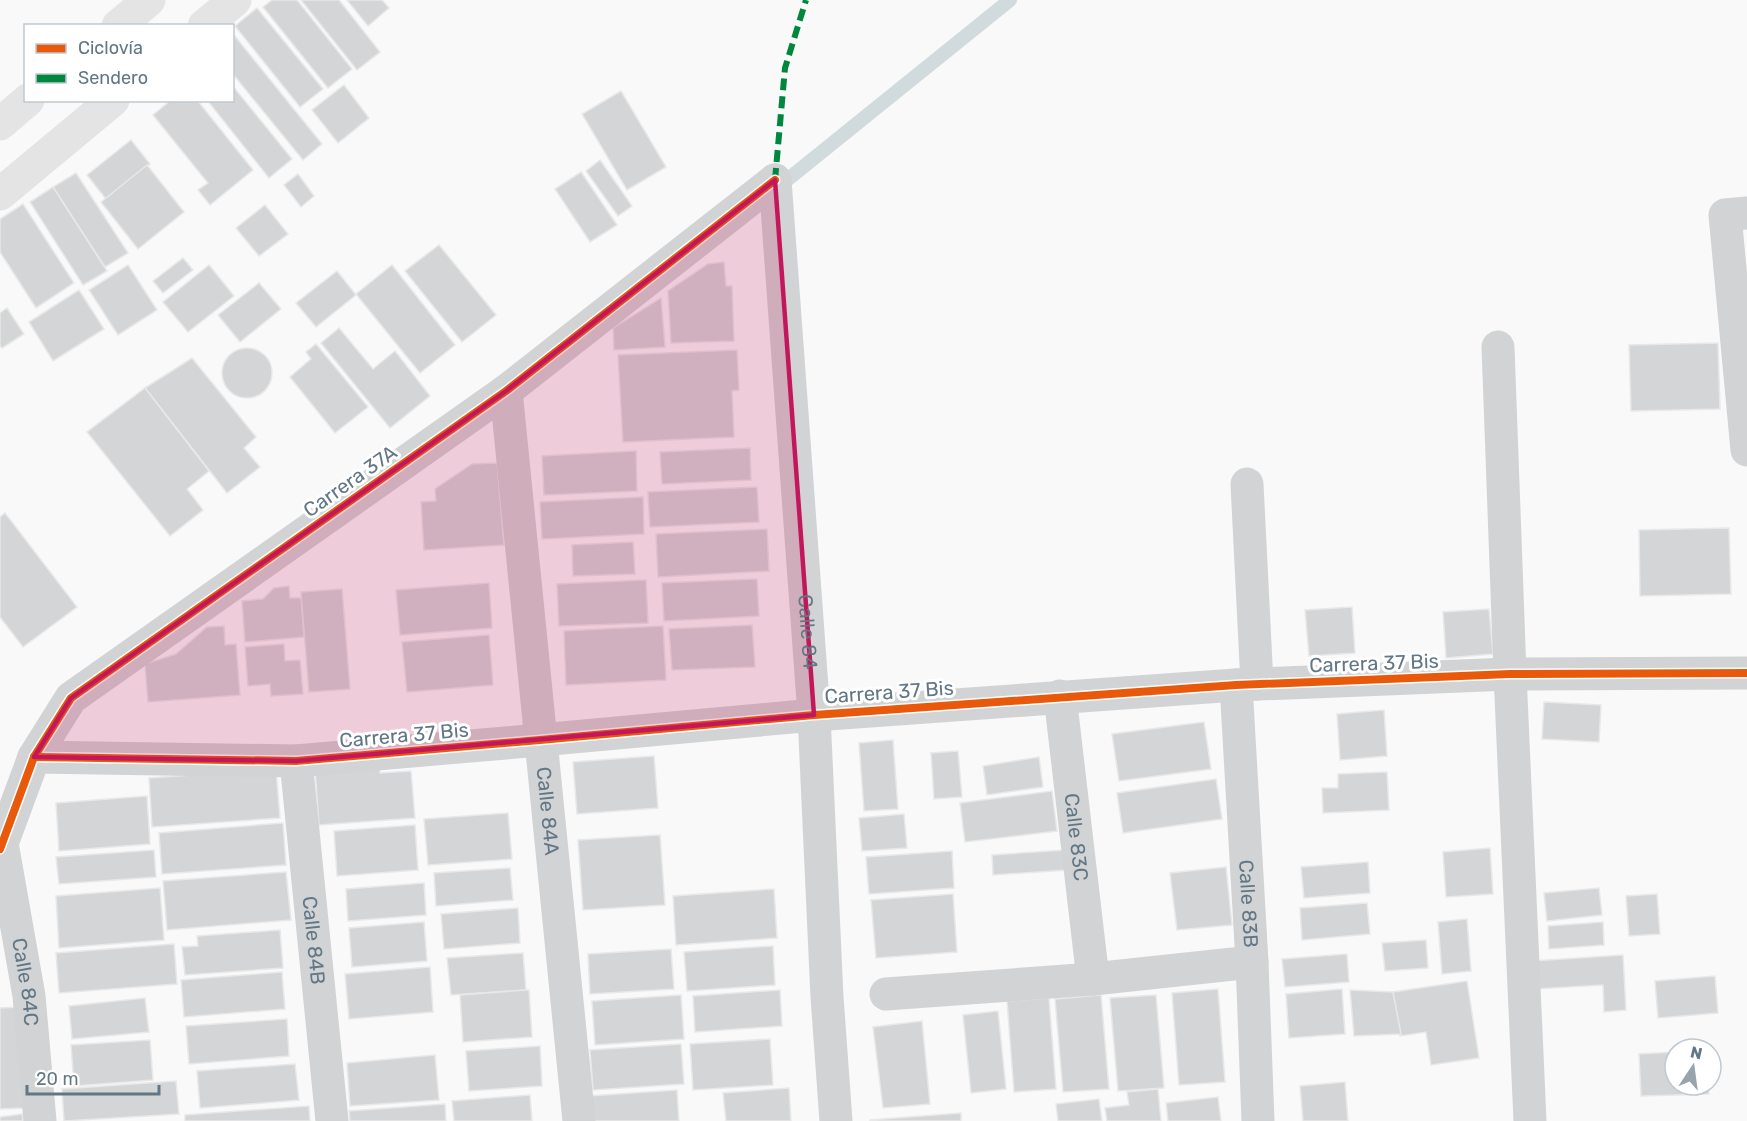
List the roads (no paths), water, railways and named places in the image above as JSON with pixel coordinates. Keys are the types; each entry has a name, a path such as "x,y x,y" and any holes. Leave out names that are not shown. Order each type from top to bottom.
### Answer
{"main road":[{"path":"120,24 149,0"},
{"path":"206,24 235,0"},
{"path":"0,124 26,102"},
{"path":"0,194 111,102"}],"street":[{"name":"Carrera 37A","path":"1,846 34,757 71,698 506,391 775,180"},
{"name":"Calle 84","path":"775,180 814,715 827,997 836,1121"},
{"path":"1747,213 1725,215 1747,450"},
{"path":"1498,347 1530,1121"},
{"name":"Calle 84A","path":"506,391 579,1121"},
{"name":"Calle 83B","path":"1247,484 1246,685 1258,1121"},
{"name":"Carrera 37 Bis","path":"34,757 296,761 814,715 1060,696 1246,685 1510,674 1747,673"},
{"name":"Calle 83C","path":"1060,696 1093,979"},
{"name":"Calle 84B","path":"296,761 332,1121"},
{"name":"Calle 84C","path":"1,846 29,996 40,1121"},
{"path":"886,994 1093,979 1252,962"}],"waterway":[{"path":"782,184 1010,0"}]}
